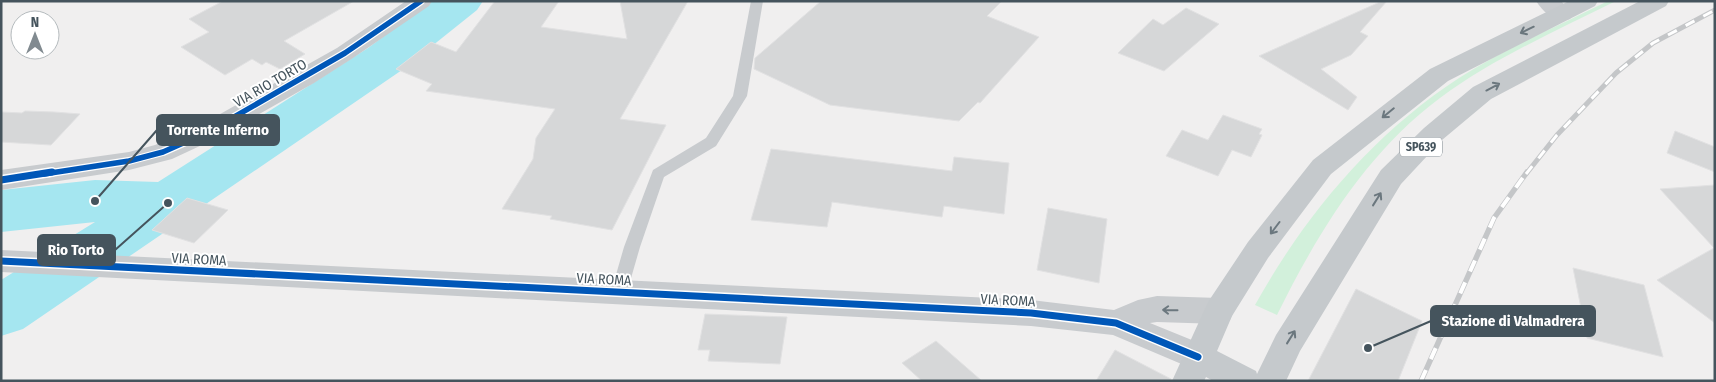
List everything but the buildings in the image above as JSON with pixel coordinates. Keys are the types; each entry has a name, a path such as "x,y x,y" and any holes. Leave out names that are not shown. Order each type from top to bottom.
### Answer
{"main road":[{"path":"1244,381 1193,369 1219,311 1258,250 1322,167 1439,75 1555,7 1587,1"},
{"name":"SP639","path":"1270,381 1286,344 1391,177 1433,134 1482,93 1658,1"}],"street":[{"name":"VIA RIO TORTO","path":"1,180 120,162 163,152 208,132 305,77 345,53 421,1"},
{"name":"VIA ROMA","path":"5,261 1031,313 1116,323 1193,369"},
{"path":"1116,323 1138,313 1157,309 1219,311"}],"lane":[{"path":"619,292 632,247 658,174 711,142 740,96 757,1"}],"green space":[{"path":"1608,1 1616,1 1482,70 1440,98 1413,120 1366,169 1346,197 1309,255 1277,315 1255,305 1296,239 1319,208 1370,151 1398,124 1428,100 1477,67"}],"waterway":[{"path":"168,203 385,59 461,1"},
{"path":"1,211 95,201 168,203"},
{"path":"1,311 168,203"}],"railway":[{"path":"1526,174 1557,135 1616,73 1653,43 1715,10"},
{"path":"1421,381 1494,218 1527,172"}],"cycle path":[{"path":"1,180 129,161 163,152 208,132 305,77 345,53 421,1"},
{"path":"1,261 1031,313 1116,323 1198,357"}],"place":[{"name":"Torrente Inferno","path":"95,201"},
{"name":"Rio Torto","path":"168,203"},
{"name":"Stazione di Valmadrera","path":"1368,348"}]}
